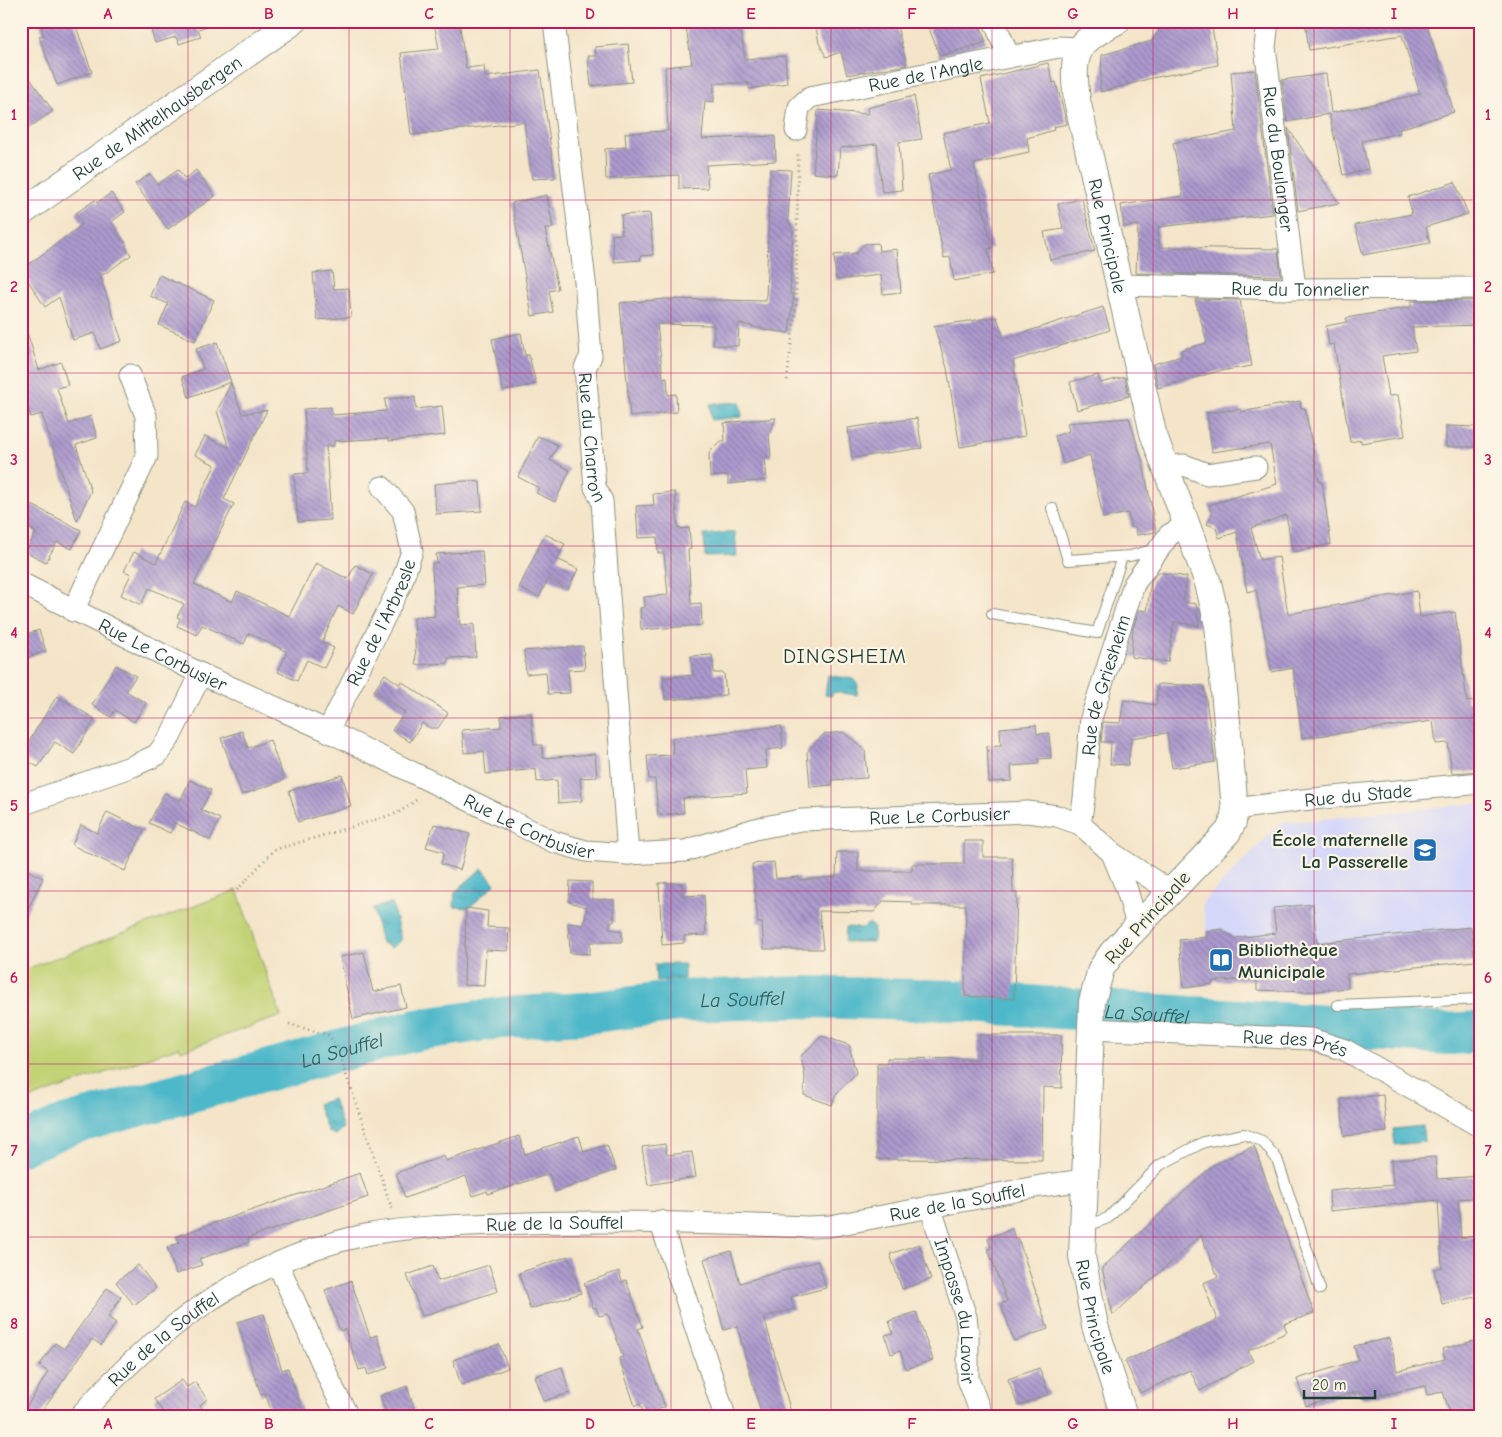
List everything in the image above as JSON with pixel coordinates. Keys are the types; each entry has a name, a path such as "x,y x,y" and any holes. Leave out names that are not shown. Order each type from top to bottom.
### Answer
{"street":[{"name":"Rue de Mittelhausbergen","path":"21,213 294,21"},
{"name":"Rue du Charron","path":"554,21 586,290 591,356 585,368 595,487 602,501 628,854"},
{"path":"994,21 1009,57"},
{"path":"1080,48 1086,39 1118,21"},
{"name":"Rue du Boulanger","path":"1268,21 1266,47 1295,288 1288,289"},
{"name":"Rue de l'Angle","path":"796,130 799,108 810,97 1058,47 1080,48"},
{"name":"Rue Principale","path":"1080,48 1074,74 1077,100 1153,433 1208,583 1218,625 1235,809 1233,822 1228,832 1112,953 1101,969 1092,1002 1082,1256 1091,1307 1124,1416"},
{"name":"Rue du Tonnelier","path":"1119,285 1288,289 1481,288"},
{"path":"73,611 147,456 146,416 130,375"},
{"path":"1164,467 1184,465 1207,474 1256,467"},
{"name":"Rue de l'Arbresle","path":"328,731 401,584 412,551 403,511 382,487"},
{"name":"Rue de Griesheim","path":"1080,824 1091,718 1134,584 1169,535 1186,525"},
{"name":"Rue Le Corbusier","path":"21,583 73,611 201,674 328,731 554,842 586,851 628,854 685,851 755,829 801,820 1028,812 1057,816 1080,824"},
{"path":"21,806 133,766 157,755 170,737 201,674"},
{"name":"Rue du Stade","path":"1235,809 1302,800 1481,783"},
{"path":"1080,824 1112,853 1170,891"},
{"path":"1112,853 1127,890 1137,925"},
{"name":"Rue des Prés","path":"1090,1029 1312,1039 1345,1050 1481,1127"},
{"name":"Rue de la Souffel","path":"80,1416 113,1379 168,1328 221,1292 278,1264 341,1241 399,1230 464,1225 660,1221 808,1228 851,1223 930,1206 1084,1180"},
{"name":"Impasse du Lavoir","path":"930,1206 966,1317 968,1332 968,1379 982,1416"},
{"path":"660,1221 725,1416"},
{"path":"278,1264 334,1390 348,1416"}],"lane":[{"path":"1052,508 1068,560 1122,557 1160,548"},
{"path":"992,614 1097,634 1122,557"},
{"path":"1338,1005 1481,999"},
{"path":"1083,1227 1108,1218 1160,1165 1204,1142 1244,1134 1262,1141 1277,1159 1320,1289"}],"path":[{"path":"787,380 796,306 799,160 796,130"},
{"path":"237,890 274,850 398,813 437,786"},
{"path":"289,1024 328,1035 336,1045 399,1230"}],"shaded area":[{"path":"1481,803 1481,961 1347,974 1348,988 1308,992 1305,965 1230,939 1220,929 1207,931 1202,903 1281,823"}],"green space":[{"path":"237,890 281,1016 181,1051 179,1047 21,1102 21,971"}],"water":[{"path":"740,402 742,417 711,420 710,404"},
{"path":"735,532 737,556 705,557 704,535"},
{"path":"828,675 853,679 858,685 857,695 834,692 831,696 825,695"},
{"path":"482,868 495,884 469,908 454,907 455,892"},
{"path":"392,903 401,940 391,948 381,944 373,908"},
{"path":"869,923 874,928 873,942 845,942 846,927 863,928"},
{"path":"655,964 684,964 684,979 656,981"},
{"path":"333,1099 343,1128 335,1135 328,1132 317,1104"},
{"path":"1423,1126 1424,1142 1395,1145 1393,1129"}],"building":[{"path":"39,21 74,21 92,72 57,85 39,36 44,35"},
{"path":"148,21 211,22 211,25 198,29 201,37 179,44 176,37 155,43"},
{"path":"459,21 466,68 484,66 485,77 540,70 555,178 532,179 524,122 411,135 401,53 439,49 434,23"},
{"path":"685,21 739,21 745,59 785,56 787,83 749,89 749,83 714,83 714,102 705,101 702,139 775,136 776,161 706,165 708,188 679,189 679,175 606,179 605,149 626,147 625,133 668,131 665,67 692,64"},
{"path":"815,21 855,21 858,31 896,22 907,65 847,75 841,52 826,57 819,43"},
{"path":"926,21 978,21 986,42 940,56"},
{"path":"1165,21 1211,21 1218,65 1152,78 1100,92 1102,55 1152,41"},
{"path":"1305,21 1426,21 1454,112 1399,129 1400,133 1362,141 1368,169 1343,175 1329,114 1287,122 1282,80 1326,74 1331,113 1420,94 1402,35 1309,50"},
{"path":"628,44 632,82 591,86 588,56 596,56 595,47"},
{"path":"1048,63 1053,83 1056,82 1067,124 1053,127 1054,130 1027,138 1029,152 974,164 992,248 988,249 993,274 954,281 950,257 944,258 928,175 951,170 943,133 990,123 981,79"},
{"path":"21,66 53,111 21,133"},
{"path":"1255,70 1273,214 1158,227 1159,247 1278,249 1281,276 1136,273 1138,225 1124,227 1121,205 1183,196 1173,143 1236,131 1231,72"},
{"path":"914,96 922,139 899,142 902,190 882,192 877,144 840,148 838,175 813,173 818,110 868,114 867,108"},
{"path":"1288,128 1339,203 1298,211"},
{"path":"770,169 791,170 788,220 793,231 790,294 794,294 789,333 766,330 739,323 738,346 713,345 714,325 657,324 663,378 667,377 668,395 676,394 677,412 630,417 620,303 666,299 766,301"},
{"path":"178,170 185,179 196,170 215,196 168,229 135,184 150,174 158,184"},
{"path":"1455,182 1468,214 1426,227 1430,243 1363,255 1355,225 1412,214 1408,197"},
{"path":"111,193 125,212 111,222 127,245 125,246 131,255 103,275 99,273 122,341 100,349 95,333 73,340 59,297 45,307 21,270 78,228 82,223 76,213 95,200 97,203"},
{"path":"547,195 553,228 545,229 558,289 549,291 553,312 532,316 512,203"},
{"path":"1082,199 1095,251 1050,260 1044,232 1063,229 1058,204"},
{"path":"650,213 653,255 640,256 641,260 614,262 612,235 622,234 621,215"},
{"path":"878,243 879,251 897,249 901,292 883,294 881,275 836,280 834,255 857,253 864,244"},
{"path":"332,271 334,289 349,288 351,317 317,320 313,273"},
{"path":"159,275 214,300 195,341 159,325 168,304 150,296"},
{"path":"1195,299 1240,300 1252,366 1219,371 1158,388 1153,364 1182,356 1181,350 1207,343"},
{"path":"1481,300 1481,325 1412,327 1416,351 1382,356 1389,396 1398,395 1405,436 1361,443 1361,440 1350,442 1334,344 1329,345 1326,326 1347,322 1346,318 1411,307 1411,301"},
{"path":"1103,307 1110,330 1013,361 1025,436 960,447 947,368 934,326 997,317 1004,339"},
{"path":"25,326 39,370 61,362 68,385 57,388 69,424 91,416 97,438 76,445 91,491 77,521 42,414 31,417 21,388 21,327"},
{"path":"521,333 525,355 529,355 536,384 503,391 492,339"},
{"path":"217,342 231,382 189,397 182,377 203,369 196,349"},
{"path":"1098,375 1100,383 1125,377 1129,396 1077,410 1070,382"},
{"path":"231,383 242,414 267,410 224,499 234,504 194,584 232,602 237,591 289,616 316,563 348,579 355,565 373,574 353,614 338,606 322,642 334,648 324,668 307,660 297,681 278,672 287,652 249,633 244,644 202,625 197,635 177,626 180,618 177,617 184,604 149,588 141,605 121,595 131,574 124,571 134,552 156,563 185,502 195,507 215,465 195,455 205,436 229,448 217,411"},
{"path":"415,397 416,409 442,406 445,435 389,441 389,438 334,441 334,446 326,446 331,520 298,522 294,474 308,473 304,409 331,407 332,415 386,411 385,399"},
{"path":"1300,401 1301,408 1305,408 1319,482 1322,482 1331,544 1293,552 1286,515 1251,528 1260,560 1279,557 1288,614 1417,591 1420,617 1455,612 1467,702 1481,700 1481,771 1452,773 1448,743 1436,744 1433,721 1302,738 1293,668 1272,672 1256,590 1247,592 1237,532 1219,538 1216,528 1207,524 1212,515 1209,505 1277,484 1270,444 1212,452 1207,413 1241,409 1241,412"},
{"path":"776,418 769,434 771,457 765,457 767,480 728,484 728,475 710,477 709,453 721,441 725,441 724,423"},
{"path":"917,418 922,448 852,458 848,428"},
{"path":"1129,418 1143,463 1156,532 1137,535 1135,527 1131,528 1128,513 1103,518 1090,455 1063,464 1055,436 1069,431 1067,423"},
{"path":"1446,426 1481,427 1481,447 1446,447"},
{"path":"538,436 558,445 550,460 570,470 555,502 536,493 539,488 518,477"},
{"path":"465,481 480,482 482,511 436,514 434,484"},
{"path":"675,492 678,529 689,528 691,549 688,550 691,604 701,603 702,625 641,630 640,608 645,607 644,597 668,595 664,553 658,553 657,537 638,538 636,506 654,505 653,494"},
{"path":"28,503 81,530 72,549 57,542 46,562 26,552 36,532 21,525 21,517"},
{"path":"545,534 565,544 557,559 578,569 568,589 548,579 539,597 519,588"},
{"path":"482,551 485,585 457,587 460,625 474,624 476,657 448,658 448,663 416,665 414,618 435,616 432,563 437,563 436,554"},
{"path":"1158,572 1187,577 1183,602 1196,604 1199,626 1174,622 1168,662 1131,657 1133,628 1139,610 1147,611 1151,581"},
{"path":"39,630 46,651 21,660 21,636"},
{"path":"583,646 585,669 568,670 570,693 548,694 546,672 526,674 524,651"},
{"path":"712,655 714,673 724,673 726,695 665,700 663,678 693,675 691,656"},
{"path":"116,665 136,676 126,691 146,703 134,722 115,710 111,717 92,705"},
{"path":"385,674 399,684 401,681 448,713 438,728 430,728 422,723 410,742 392,730 405,712 374,691"},
{"path":"1158,684 1204,686 1215,762 1172,768 1167,733 1131,738 1128,765 1110,764 1111,742 1101,742 1103,722 1120,723 1124,700 1156,705"},
{"path":"57,696 95,719 74,754 55,742 38,767 21,757 21,754"},
{"path":"531,713 534,745 542,745 543,758 595,754 597,777 580,778 582,801 558,803 557,780 537,782 536,769 486,774 484,751 464,753 462,730 501,727 501,716"},
{"path":"1036,725 1037,734 1049,733 1051,758 1038,759 1039,764 1011,766 1012,781 989,782 987,746 1001,745 1000,728"},
{"path":"781,726 783,748 766,750 767,768 745,770 747,793 683,798 684,813 658,815 655,779 649,779 647,756 673,755 672,738"},
{"path":"242,731 248,748 270,740 284,780 242,795 221,738"},
{"path":"843,732 865,750 867,778 832,780 832,785 810,787 807,752 824,734"},
{"path":"342,775 351,806 298,822 289,791"},
{"path":"190,780 211,790 201,810 220,819 210,840 175,823 170,833 149,823 164,793 180,801"},
{"path":"107,812 144,830 125,871 72,845 81,825 97,833"},
{"path":"434,824 470,834 460,870 441,864 444,852 426,847"},
{"path":"964,841 983,841 983,857 1012,857 1013,893 1017,893 1014,999 965,996 966,905 912,905 912,902 883,901 874,912 819,911 823,949 764,949 762,923 758,923 752,864 774,862 776,879 799,877 799,880 836,877 837,852 858,852 858,871 912,871 912,864 964,864"},
{"path":"21,867 43,878 21,923"},
{"path":"570,881 592,882 592,899 614,900 614,922 610,922 610,929 622,931 622,942 590,942 590,954 570,953 568,923 584,925 587,907 569,902"},
{"path":"659,883 682,883 682,896 704,895 706,935 684,936 684,943 662,945"},
{"path":"1313,904 1317,943 1471,927 1475,961 1347,974 1348,988 1306,992 1257,990 1257,980 1213,981 1213,984 1184,988 1179,940 1207,937 1207,931 1222,929 1235,938 1276,933 1273,908"},
{"path":"466,908 488,911 487,927 509,928 508,951 486,950 484,986 464,985"},
{"path":"364,952 373,992 401,986 406,1007 353,1019 340,957"},
{"path":"979,1035 1061,1035 1062,1088 1043,1087 1042,1160 877,1159 877,1063 887,1063 887,1058 979,1059"},
{"path":"822,1036 849,1045 856,1073 836,1094 832,1105 804,1095 805,1077 801,1056"},
{"path":"1383,1095 1387,1132 1344,1136 1341,1099"},
{"path":"519,1136 525,1154 579,1136 584,1152 607,1145 616,1170 555,1192 549,1174 488,1194 487,1191 473,1196 466,1176 405,1198 396,1173 444,1156 446,1161"},
{"path":"665,1144 667,1155 692,1152 696,1177 648,1185 642,1147"},
{"path":"1254,1146 1314,1313 1284,1324 1287,1332 1248,1351 1253,1361 1200,1391 1190,1370 1140,1393 1125,1361 1217,1320 1203,1283 1218,1277 1201,1235 1113,1315 1102,1268 1213,1165"},
{"path":"1435,1157 1437,1179 1481,1176 1481,1197 1458,1199 1461,1238 1481,1235 1481,1296 1442,1304 1434,1269 1442,1267 1438,1200 1330,1211 1329,1191 1393,1185 1391,1160"},
{"path":"360,1173 368,1197 248,1238 249,1242 199,1259 202,1265 176,1274 167,1247 179,1243 177,1236"},
{"path":"1012,1229 1015,1239 1018,1238 1048,1329 1014,1341 1001,1304 1007,1301 988,1249 991,1248 988,1238"},
{"path":"919,1244 931,1279 902,1289 890,1254"},
{"path":"731,1251 740,1283 818,1261 826,1288 791,1297 794,1309 764,1317 792,1416 762,1416 737,1326 724,1330 704,1259"},
{"path":"568,1256 581,1293 530,1309 519,1273"},
{"path":"138,1265 156,1288 134,1305 116,1282"},
{"path":"489,1265 498,1291 422,1316 407,1275 433,1266 438,1281"},
{"path":"619,1271 622,1282 626,1280 643,1327 638,1329 665,1407 644,1415 640,1404 635,1406 619,1358 623,1357 608,1314 599,1316 596,1307 593,1308 584,1283"},
{"path":"351,1281 370,1337 377,1335 388,1368 368,1375 366,1368 359,1370 345,1329 340,1331 325,1290"},
{"path":"107,1288 121,1297 108,1317 116,1323 101,1345 92,1339 39,1416 21,1416 48,1372 39,1366 55,1343 64,1349"},
{"path":"916,1312 933,1360 906,1369 900,1351 891,1354 885,1335 893,1333 889,1321"},
{"path":"264,1314 282,1370 288,1368 304,1416 273,1416 265,1393 261,1395 237,1322"},
{"path":"1390,1338 1397,1371 1445,1359 1442,1349 1474,1341 1475,1344 1481,1342 1481,1416 1451,1416 1443,1392 1427,1395 1425,1386 1362,1399 1360,1391 1306,1406 1297,1379 1358,1360 1354,1346"},
{"path":"499,1344 508,1368 461,1385 453,1360"},
{"path":"562,1367 570,1393 544,1401 535,1376"},
{"path":"1039,1368 1049,1394 1018,1406 1008,1379"},
{"path":"182,1380 187,1387 195,1382 207,1399 200,1405 207,1416 166,1416 154,1399"},
{"path":"407,1386 415,1411 403,1416 387,1416 380,1396"}],"waterway":[{"name":"La Souffel","path":"21,1145 64,1126 416,1030 501,1018 586,1013 679,1001 808,997 953,1001 1448,1034 1481,1032"}],"place":[{"name":"École maternelle La Passerelle","path":"1425,850"},
{"name":"Bibliothèque Municipale","path":"1221,960"}],"district":[{"name":"DINGSHEIM","path":"845,656"}]}
